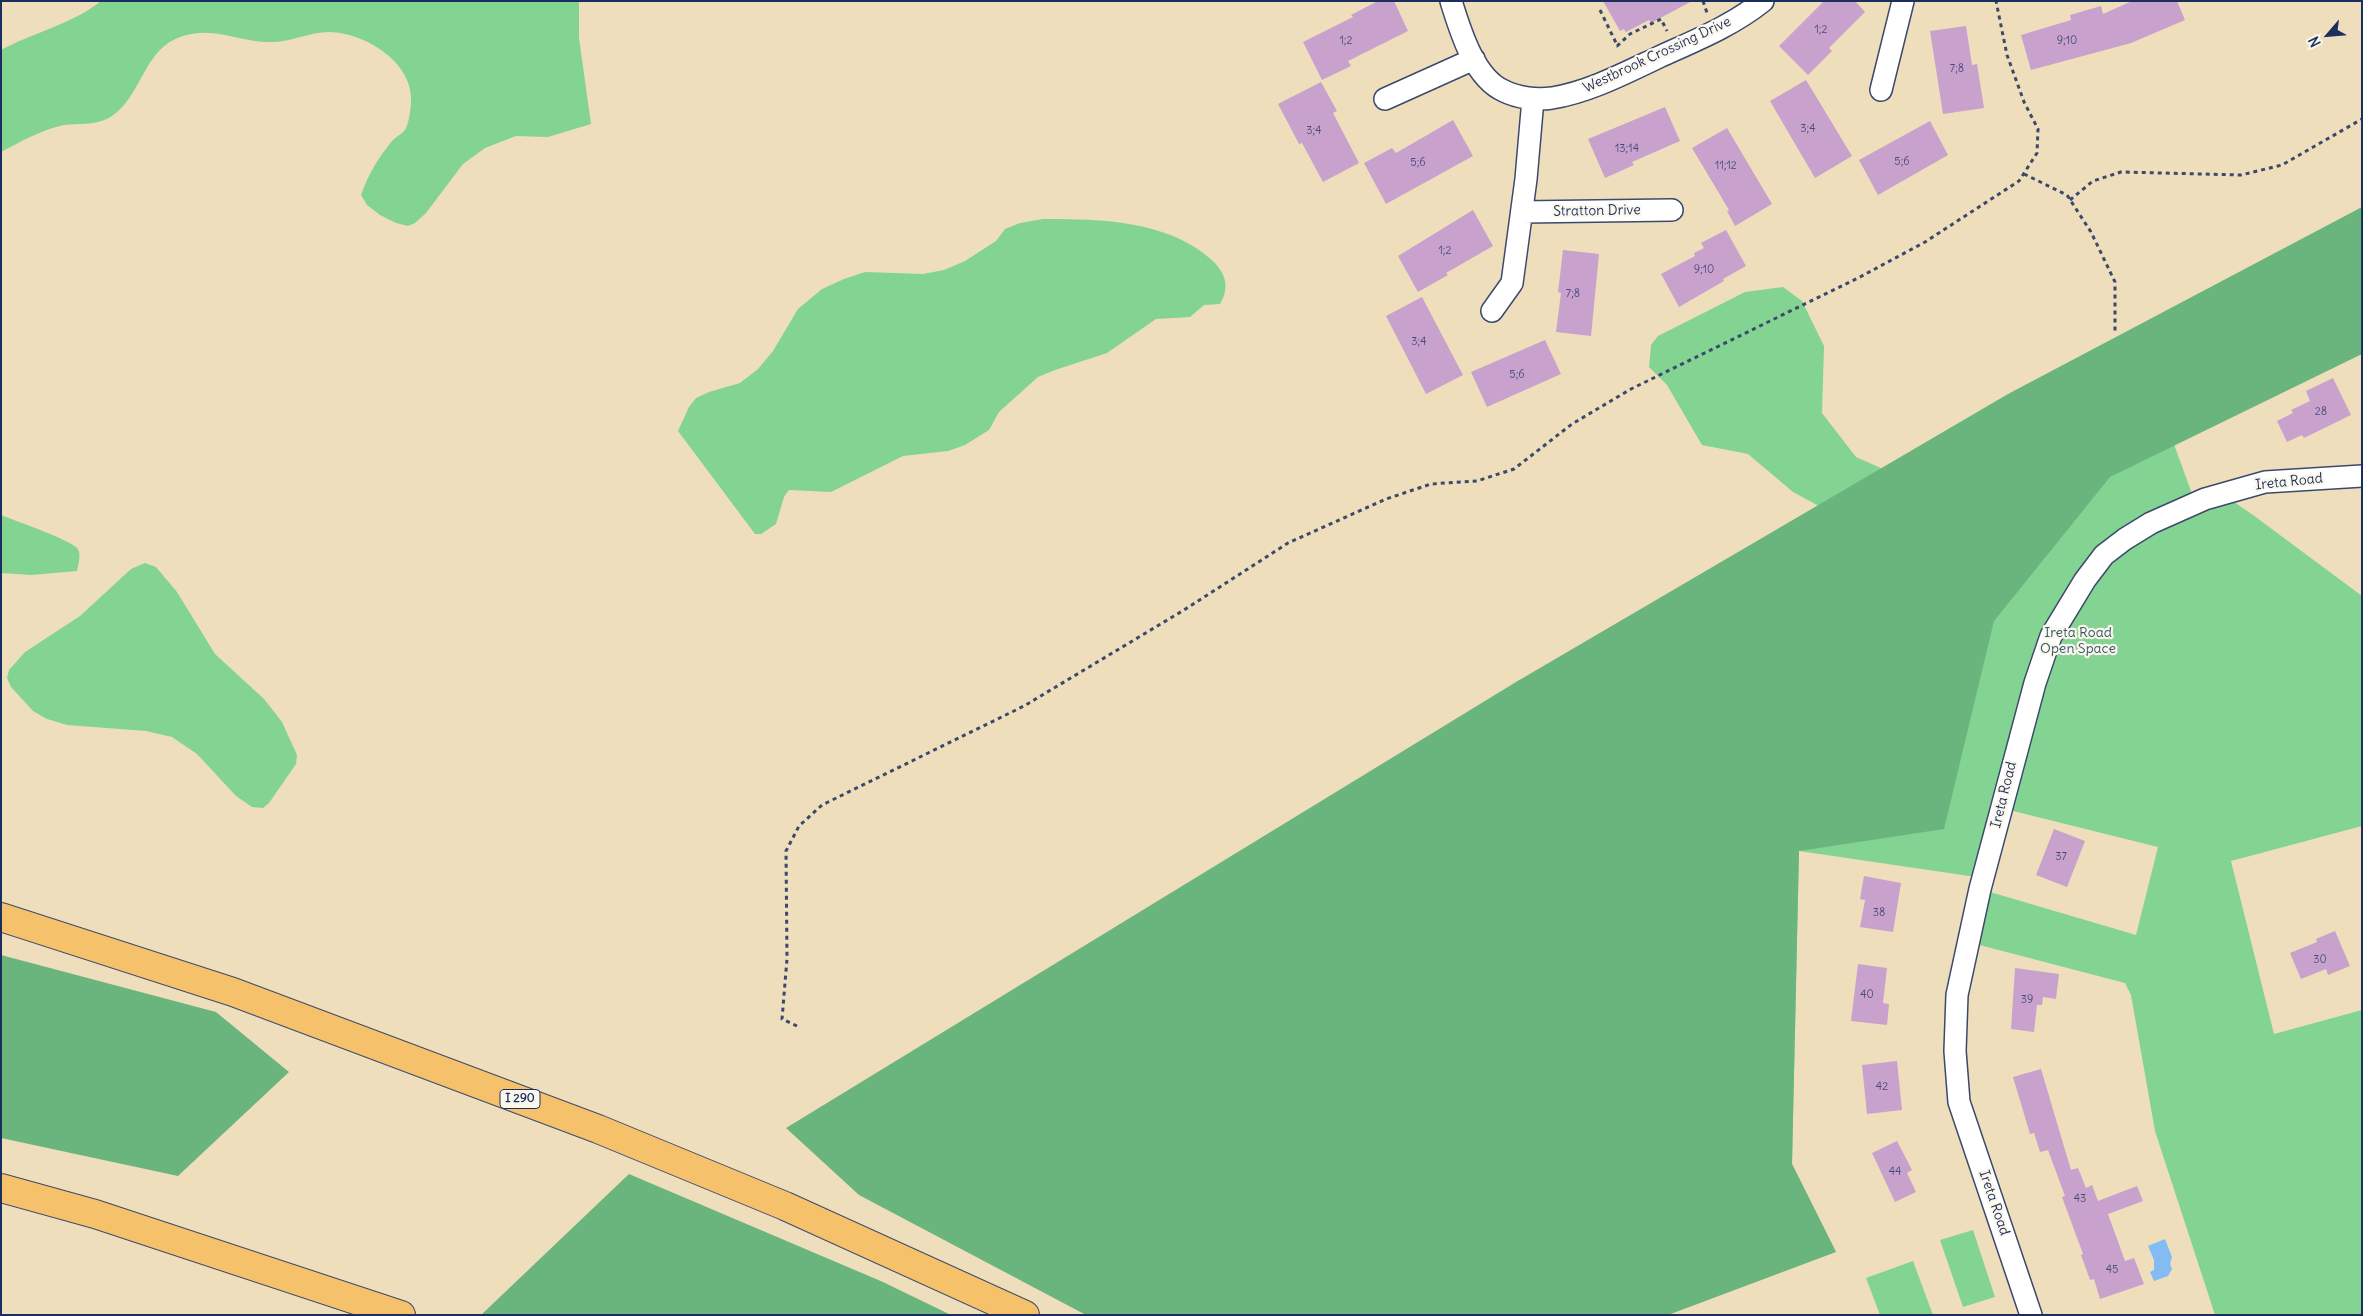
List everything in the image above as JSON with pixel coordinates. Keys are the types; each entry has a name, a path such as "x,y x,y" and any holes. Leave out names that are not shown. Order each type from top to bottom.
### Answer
{"highway":[{"name":"I 290","path":"1,917 233,992 598,1129 785,1206 1025,1315"},
{"path":"1,1188 95,1214 401,1315"}],"street":[{"name":"Westbrook Crossing Drive","path":"1451,1 1460,30 1474,59 1489,79 1503,91 1533,99 1552,98 1578,92 1629,71 1728,25 1763,1"},
{"path":"1881,90 1903,1"},
{"path":"1385,99 1474,59"},
{"path":"1492,311 1512,283 1522,212 1533,99"},
{"name":"Stratton Drive","path":"1522,212 1672,210"},
{"name":"Ireta Road","path":"2031,1315 1959,1102 1955,1070 1955,1022 1957,996 1980,889 2009,774 2035,683 2051,636 2085,580 2104,555 2151,523 2205,499 2265,482 2362,476"}],"path":[{"path":"797,1026 782,1019 787,959 786,851 799,826 822,805 1024,706 1184,610 1288,542 1386,499 1431,484 1477,481 1514,469 1572,424 1631,389 1860,277 1925,242 2020,181 2038,153 2038,129 2024,102 2007,55 1996,1"},
{"path":"1600,10 1621,52"},
{"path":"1617,46 1630,34 1661,19"},
{"path":"2070,200 2093,181 2121,172 2241,176 2282,165 2362,119"},
{"path":"2024,174 2067,195 2091,232 2115,282 2115,332"}],"green space":[{"path":"101,1 579,1 579,38 591,124 548,137 516,136 485,148 463,164 426,213 415,223 408,226 396,223 380,215 367,205 361,195 374,166 393,140 405,130 411,104 410,89 405,76 386,53 358,38 329,32 276,42 195,33 170,42 159,51 151,61 131,96 112,116 94,123 64,125 48,130 1,152 1,50 65,22"},
{"path":"2362,207 2362,354 2110,477 1994,621 1944,829 1799,851 1792,1164 1836,1252 1668,1315 1086,1315 859,1195 786,1128 1516,682 2008,394"},
{"path":"1043,219 1088,220 1134,225 1157,230 1178,238 1197,249 1219,268 1226,288 1223,298 1220,304 1204,305 1190,317 1156,319 1107,353 1038,377 999,412 989,430 965,445 948,451 903,456 831,492 789,490 784,497 776,524 761,534 755,534 678,431 689,407 696,398 740,383 758,369 773,351 798,309 822,289 865,272 923,274 944,270 965,261 996,241 1005,229 1020,223"},
{"name":"Ireta Road Open Space","path":"1783,287 1802,301 1824,346 1822,413 1856,457 1892,473 2160,406 2195,502 2221,493 2362,596 2362,826 2231,861 2274,1034 2362,1010 2362,1315 2215,1315 2155,1131 2131,995 2125,983 1968,942 1980,889 2136,935 2158,847 2001,808 1983,878 1799,851 1792,1164 1836,1252 1787,1236 1516,682 1831,526 1817,505 1793,492 1748,454 1702,445 1667,385 1649,367 1651,345 1658,336 1745,292"},
{"path":"1,515 72,544 78,550 77,571 31,575 1,573"},
{"path":"145,563 156,567 177,592 215,654 264,699 282,722 297,755 296,764 269,803 263,808 252,807 236,796 197,754 172,737 146,731 67,725 47,719 33,711 11,687 7,678 9,670 25,652 80,616 131,569"},
{"path":"1,955 216,1012 289,1072 178,1176 1,1138"},
{"path":"629,1174 883,1282 951,1315 481,1315"},
{"path":"1973,1230 1995,1297 1963,1307 1940,1240"},
{"path":"1913,1261 1933,1315 1880,1315 1866,1278"}],"water":[{"path":"2165,1239 2172,1257 2170,1264 2172,1269 2168,1276 2154,1281 2150,1272 2154,1270 2154,1260 2148,1246"}],"building":[{"path":"1378,1 1394,1 1408,31 1348,61 1351,66 1322,80 1303,42 1353,17 1351,15"},
{"path":"1603,1 1692,1 1651,23 1649,20 1626,32 1624,29 1620,31"},
{"path":"1824,1 1855,1 1865,12 1829,48 1832,51 1808,75 1779,46"},
{"path":"2132,1 2177,1 2185,20 2131,43 2031,70 2021,35 2071,20 2070,15 2101,6 2103,14"},
{"path":"1966,26 1972,65 1977,64 1984,108 1943,114 1930,31"},
{"path":"1806,80 1852,156 1815,178 1770,101"},
{"path":"1321,82 1337,111 1333,113 1359,163 1323,182 1302,143 1299,144 1278,104"},
{"path":"1665,107 1680,141 1632,162 1634,165 1605,178 1588,139"},
{"path":"1453,120 1473,156 1386,204 1364,163 1392,148 1396,153"},
{"path":"1930,121 1948,155 1878,195 1859,160"},
{"path":"1727,128 1772,204 1735,226 1727,211 1729,210 1692,148"},
{"path":"1473,210 1493,246 1446,273 1448,275 1418,292 1398,256"},
{"path":"1726,230 1746,266 1679,307 1661,274 1695,256 1694,253 1704,248 1701,243"},
{"path":"1563,250 1599,254 1591,336 1556,332 1561,293 1558,292"},
{"path":"1422,297 1463,375 1426,394 1386,316"},
{"path":"1545,340 1561,374 1487,407 1471,372"},
{"path":"2333,378 2351,415 2304,438 2302,435 2287,442 2277,421 2293,413 2291,410 2310,401 2306,391"},
{"path":"2054,829 2085,841 2067,887 2036,875"},
{"path":"1864,876 1901,883 1893,932 1860,927 1865,900 1860,899"},
{"path":"2335,931 2350,966 2328,975 2326,969 2301,979 2290,953 2317,942 2316,939"},
{"path":"1858,964 1887,968 1883,1003 1889,1004 1887,1025 1851,1021"},
{"path":"2015,968 2059,974 2056,999 2043,997 2042,1005 2037,1005 2034,1032 2011,1029"},
{"path":"1897,1061 1902,1110 1867,1114 1862,1065"},
{"path":"2041,1069 2071,1170 2078,1168 2086,1188 2092,1185 2098,1201 2137,1186 2143,1201 2108,1214 2125,1261 2134,1258 2144,1284 2100,1299 2094,1279 2090,1280 2081,1255 2083,1254 2062,1197 2065,1196 2048,1150 2040,1152 2034,1133 2030,1134 2013,1077"},
{"path":"1897,1141 1912,1170 1907,1173 1916,1192 1895,1202 1872,1153"}]}
